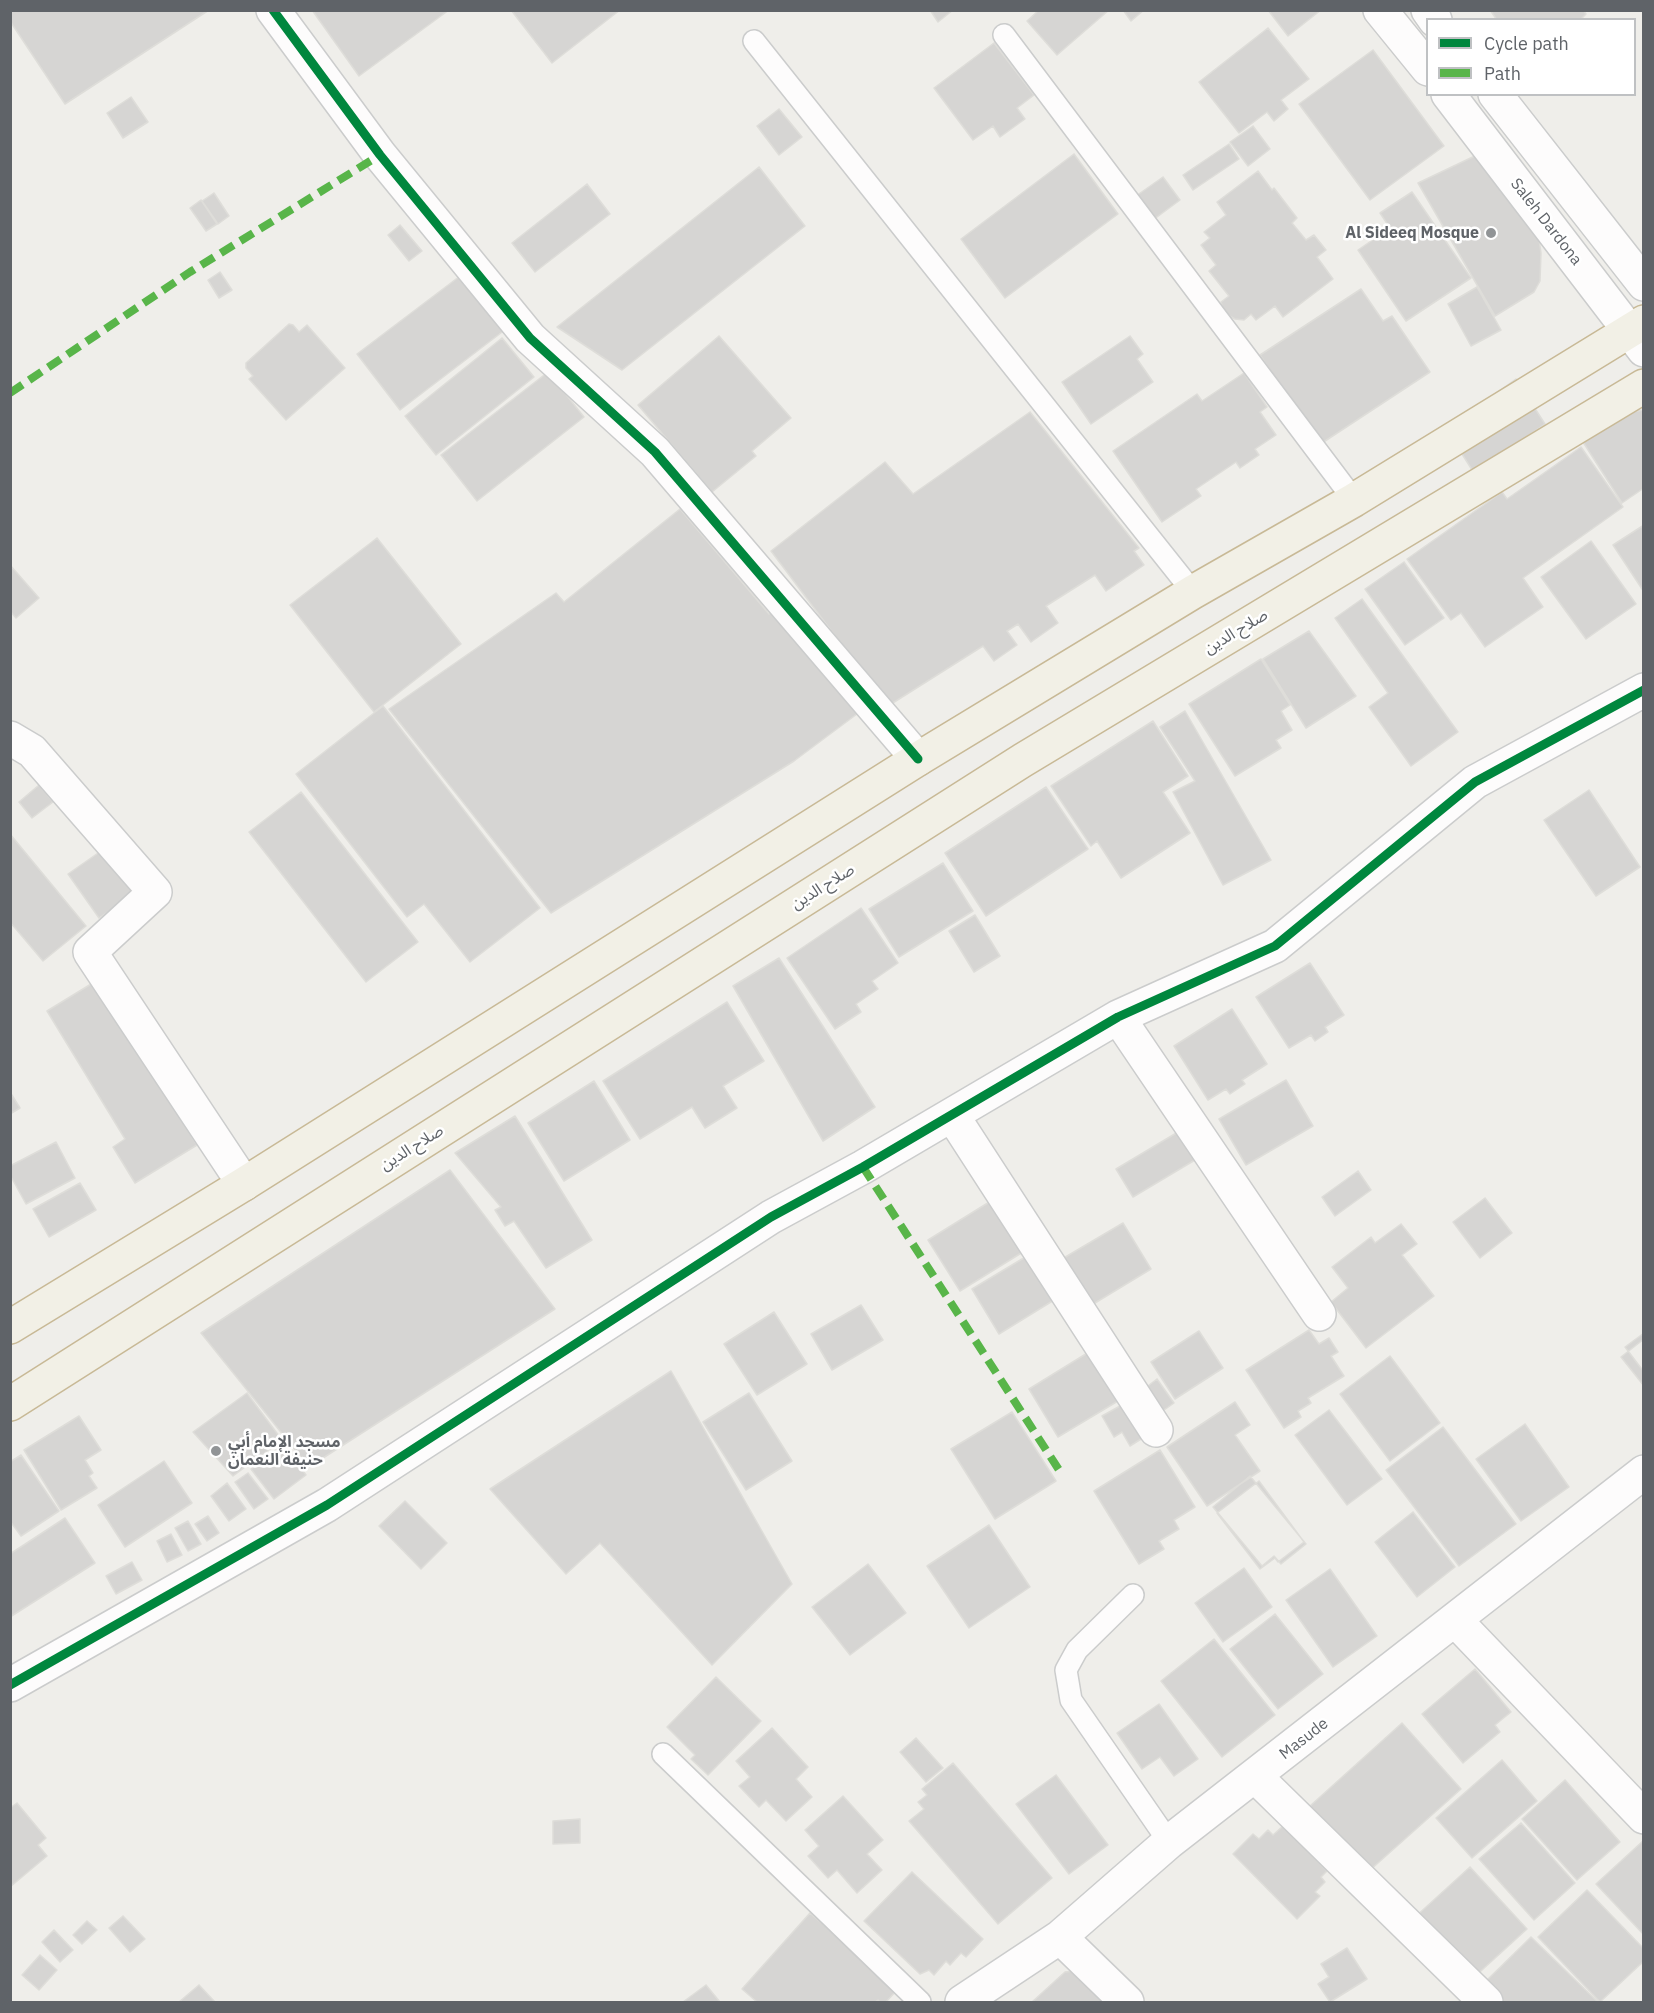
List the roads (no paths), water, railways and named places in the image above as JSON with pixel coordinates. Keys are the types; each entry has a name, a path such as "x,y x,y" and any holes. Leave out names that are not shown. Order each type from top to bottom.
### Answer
{"highway":[{"path":"10,1327 244,1184 918,759 1193,592 1639,334"},
{"name":"صلاح الدين","path":"10,1404 1023,760 1644,386"}],"street":[{"path":"273,10 380,155 530,338 655,452 918,759"},
{"path":"1380,10 1426,67"},
{"name":"Saleh Dardona","path":"1450,96 1639,334"},
{"path":"1497,96 1644,284"},
{"path":"10,1685 327,1505 771,1217 863,1167 1118,1017 1275,946 1475,782 1644,690"},
{"path":"10,738 32,751 155,892 90,952 244,1184"},
{"path":"1118,1017 1319,1314"},
{"path":"952,1115 1156,1430"},
{"name":"Masude","path":"962,2002 1059,1937 1169,1842 1256,1777 1644,1472"},
{"path":"1455,1620 1644,1817"},
{"path":"1256,1777 1486,2002"},
{"path":"1059,1937 1126,2002"}],"lane":[{"path":"1004,35 1354,500"},
{"path":"754,41 1193,592"},
{"path":"1133,1595 1077,1650 1066,1670 1071,1700 1169,1842"},
{"path":"663,1754 920,2002"}],"place":[{"name":"Al Sideeq Mosque","path":"1491,233"},
{"name":"مسجد الإمام أبي حنيفة النعمان","path":"216,1451"}]}
